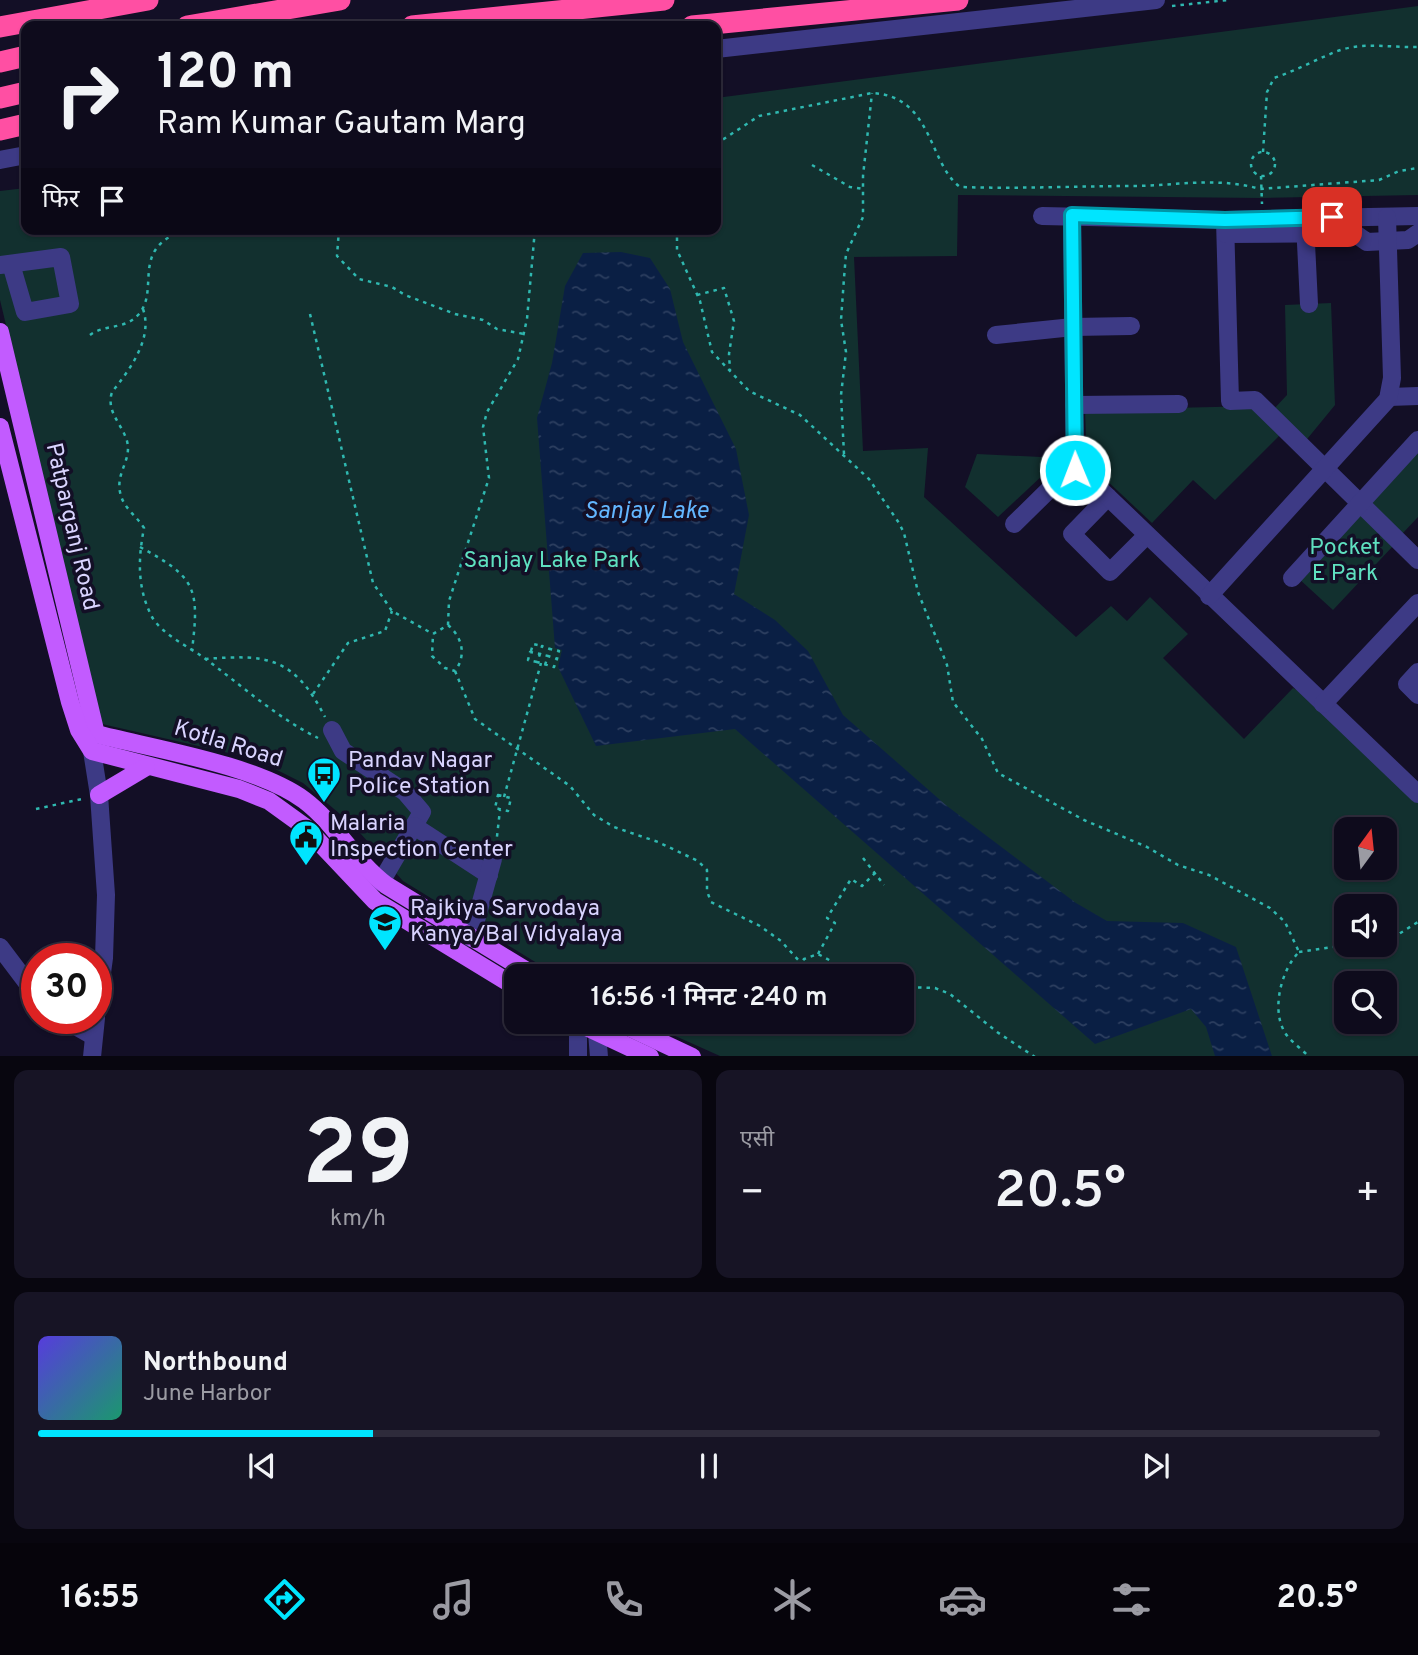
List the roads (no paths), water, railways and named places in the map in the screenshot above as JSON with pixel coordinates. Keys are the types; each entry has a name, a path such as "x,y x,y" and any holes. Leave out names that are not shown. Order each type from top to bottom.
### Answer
{"highway":[{"path":"33,21 148,0"},
{"path":"216,21 340,0"},
{"path":"460,21 664,0"},
{"path":"721,23 958,0"},
{"path":"0,27 21,23"},
{"path":"0,62 21,57"},
{"path":"0,98 21,93"},
{"path":"0,130 21,125"}],"main road":[{"name":"Patparganj Road","path":"0,332 94,742"},
{"name":"Patparganj Road","path":"0,427 76,721 94,742"},
{"name":"Kotla Road","path":"94,742 146,767 239,789 269,801 304,827 366,895 504,980"},
{"name":"Kotla Road","path":"94,742 258,776 281,786 312,807 381,882 515,964"},
{"path":"99,795 146,767"},
{"path":"601,1034 650,1056"},
{"path":"644,1034 692,1056"}],"street":[{"path":"721,48 1156,0"},
{"path":"0,160 21,156"},
{"path":"1042,216 1072,215 1226,227 1305,225 1418,216"},
{"path":"1072,215 1075,470"},
{"path":"1209,596 1389,397 1392,378 1387,217"},
{"path":"1226,227 1262,218 1354,233 1367,242 1408,240 1418,233"},
{"path":"1305,225 1309,304"},
{"path":"1226,227 1230,401 1255,400 1418,560"},
{"path":"996,335 1073,327 1131,326"},
{"path":"1389,397 1418,396"},
{"path":"1074,405 1180,404"},
{"path":"1292,578 1418,440"},
{"path":"1014,524 1067,472 1075,470 1085,475 1418,794"},
{"path":"1108,497 1072,534 1110,572 1147,535"},
{"path":"1323,704 1418,603"},
{"path":"1418,672 1407,684 1418,695"},
{"path":"332,730 343,751 405,792 422,812 381,882"},
{"path":"94,742 106,895 104,943"},
{"path":"414,826 491,867 471,938"},
{"path":"0,947 21,975"},
{"path":"92,1056 94,1034"},
{"path":"577,1034 578,1056"},
{"path":"597,1034 599,1056"}],"water":[{"name":"Sanjay Lake","path":"621,252 650,258 670,289 683,342 736,449 749,515 734,594 775,620 808,651 843,715 947,806 1076,903 1107,921 1183,923 1236,947 1272,1056 1215,1056 1206,1027 1191,1009 1095,1044 735,729 596,746 558,667 562,650 555,648 537,418 552,363 565,286 583,253"}],"place":[{"name":"Pandav Nagar Police Station","path":"324,804"},
{"name":"Malaria Inspection Center","path":"306,867"},
{"name":"Rajkiya Sarvodaya Kanya/Bal Vidyalaya","path":"385,952"}],"park label":[{"name":"Sanjay Lake Park","path":"552,561"},
{"name":"Pocket E Park","path":"1345,561"}]}
